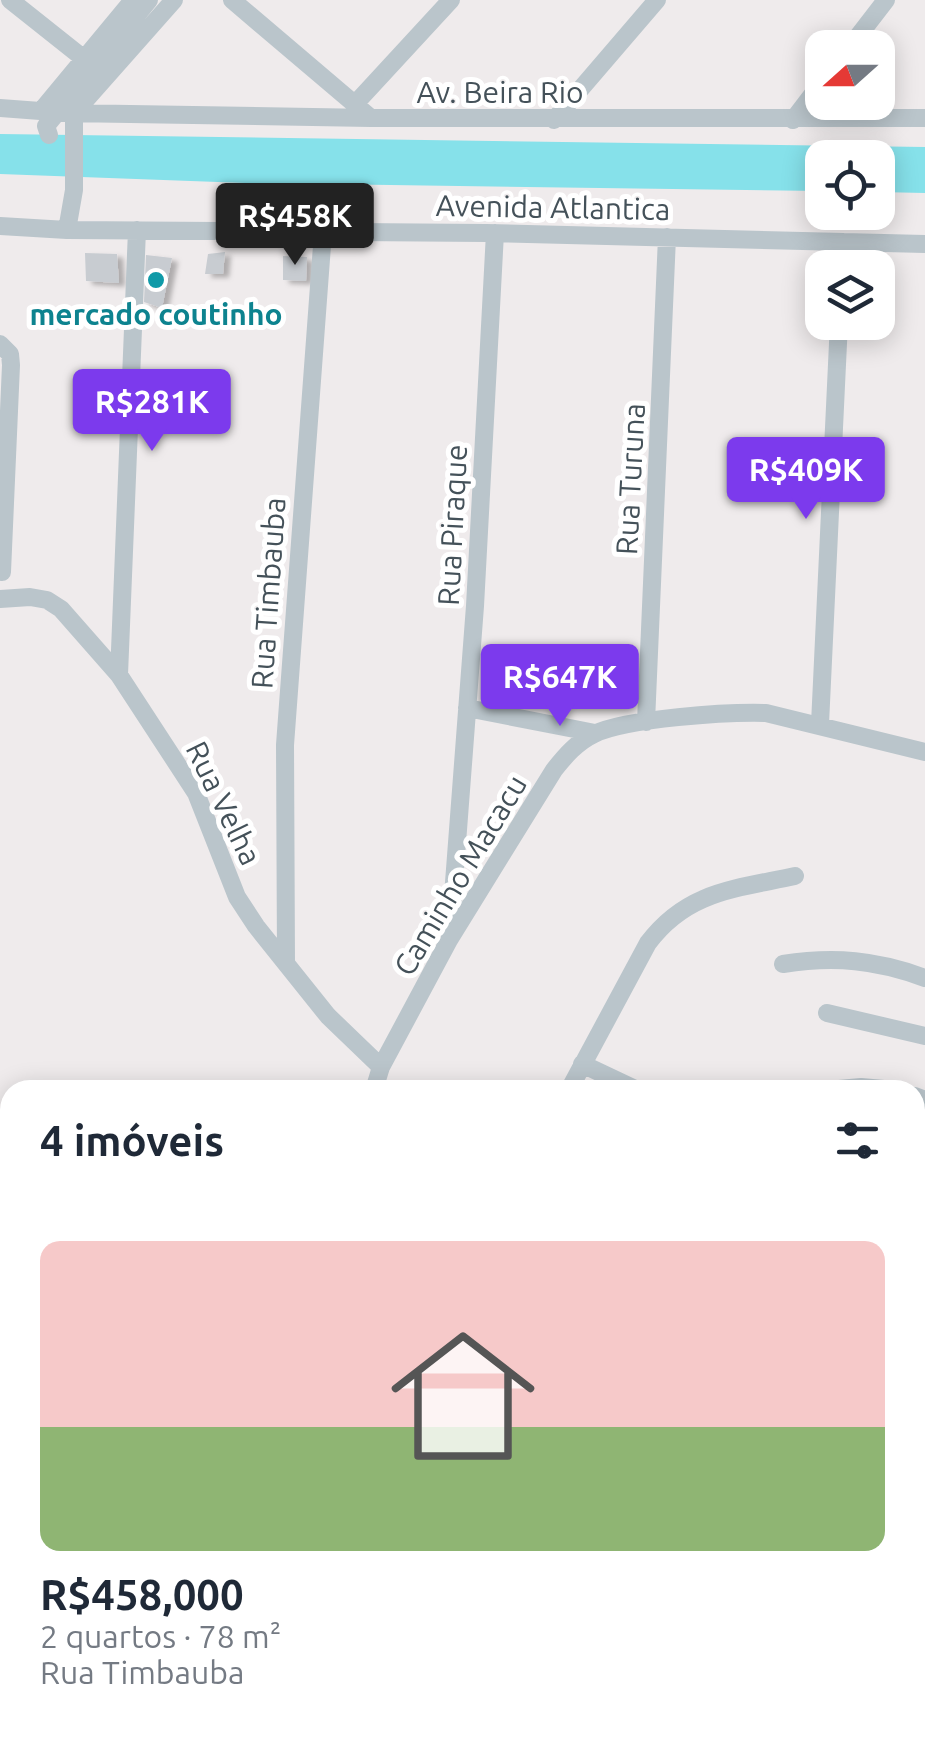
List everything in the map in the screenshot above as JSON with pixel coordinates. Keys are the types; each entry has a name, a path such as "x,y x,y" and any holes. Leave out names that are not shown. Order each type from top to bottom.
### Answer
{"street":[{"path":"10,0 83,58"},
{"path":"41,112 132,0"},
{"path":"49,135 46,126 149,0"},
{"path":"68,230 74,190 75,122 174,0"},
{"path":"232,0 371,118"},
{"path":"355,104 450,0"},
{"path":"554,120 656,0"},
{"path":"864,30 886,0"},
{"path":"793,120 805,104"},
{"name":"Av. Beira Rio","path":"0,108 41,112 75,122 925,118"},
{"name":"Avenida Atlantica","path":"0,226 925,244"},
{"path":"120,675 137,230"},
{"name":"Rua Timbauba","path":"286,960 285,745 323,232"},
{"name":"Rua Piraque","path":"449,940 496,233"},
{"name":"Rua Turuna","path":"646,722 667,237"},
{"path":"842,242 842,250"},
{"path":"820,724 838,340"},
{"path":"0,344 10,354 11,364 3,438 2,572"},
{"name":"Rua Velha","path":"0,599 46,600 60,609 120,675 196,793 238,897 256,926 328,1016 381,1066"},
{"path":"467,708 596,733"},
{"name":"Caminho Macacu","path":"377,1080 449,940 554,770 568,752 596,733 646,722 738,712 766,713 925,752"},
{"path":"574,1080 663,922 698,900 796,876"},
{"path":"783,964 844,958 894,966 925,978"},
{"path":"826,1013 925,1036"},
{"path":"582,1064 616,1080"}],"water":[{"path":"0,134 805,145 805,191 245,183 0,174"},
{"path":"895,147 925,147 925,193 895,192"}],"building":[{"path":"225,252 223,274 205,274 208,254"},
{"path":"85,253 117,254 119,283 86,281"},
{"name":"mercado coutinho","path":"146,255 172,258 162,308 144,302"},
{"path":"283,256 307,257 306,281 283,280"}],"place":[{"name":"mercado coutinho","path":"156,280"}]}
